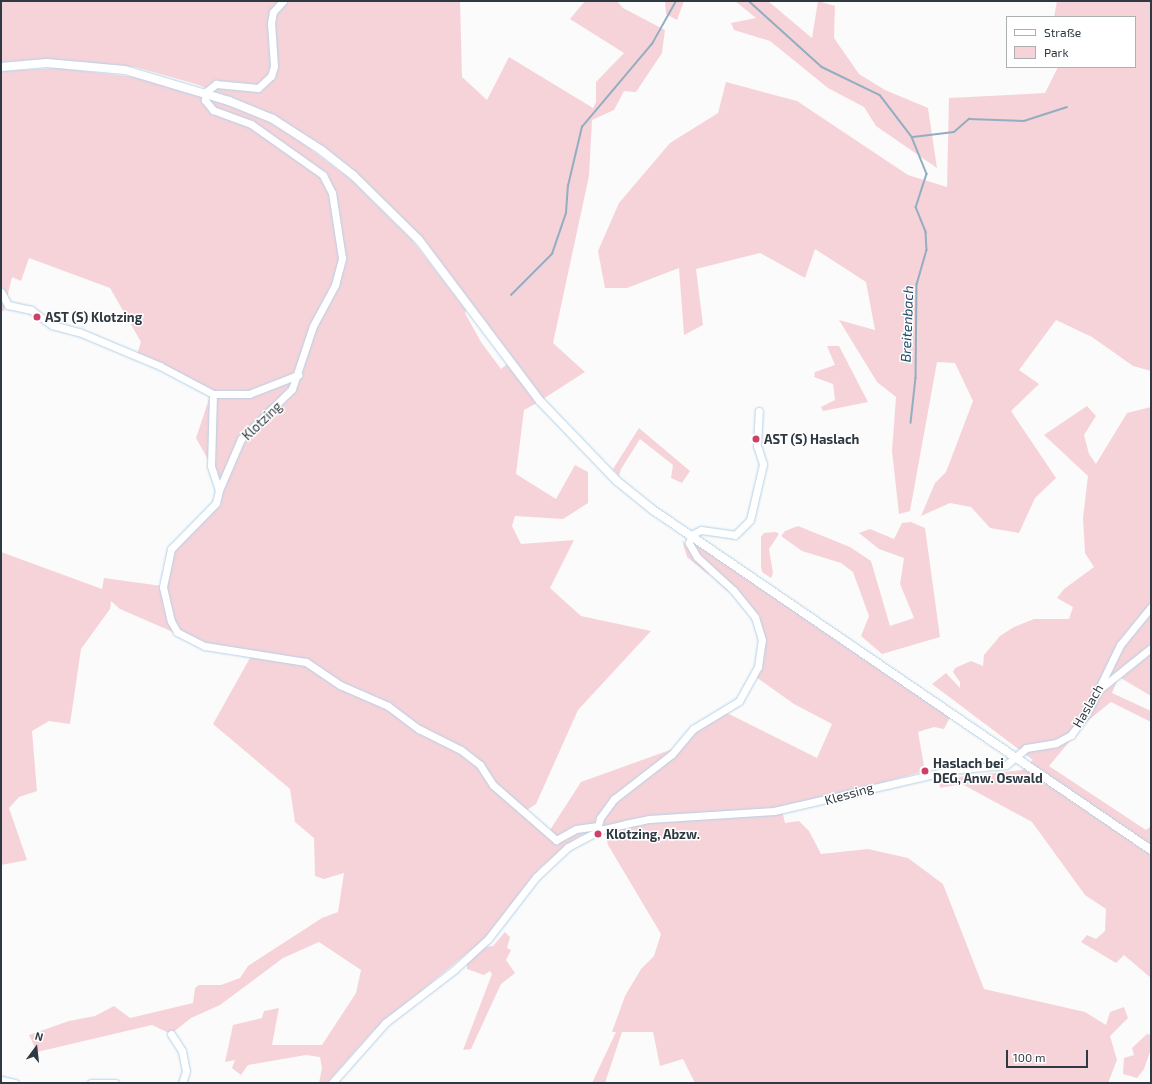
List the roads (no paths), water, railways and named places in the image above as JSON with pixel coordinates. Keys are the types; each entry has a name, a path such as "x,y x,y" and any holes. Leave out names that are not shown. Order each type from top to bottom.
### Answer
{"main road":[{"path":"1,67 47,63 125,70 206,92 273,120 354,176 419,240 540,401 617,481 692,535 1151,850"}],"street":[{"path":"206,92 216,84 226,84 244,89 258,88 271,76 274,66 271,23 273,12 283,1"},
{"name":"Klotzing","path":"206,92 205,100 213,110 251,124 302,158 323,175 330,185 342,258 336,285 313,326 298,375 285,399 241,439 219,490 216,503 171,549 163,586 164,597 177,632 205,646 306,662 340,685 388,706 419,729 461,750 480,765 493,785 556,840 576,829 599,828"},
{"path":"1,292 8,305 31,310 52,325 79,332 160,366 213,394 249,394 298,375"},
{"path":"213,394 210,466 219,490"},
{"path":"332,1083 385,1023 454,970 488,939 554,859 599,828 600,818 614,799 672,754 693,729 738,700 758,668 762,640 759,624 742,600 691,551 692,535 701,530 735,535 750,520 763,464 756,446 759,411"},
{"name":"Haslach","path":"924,775 1006,765 1026,748 1056,743 1071,735 1099,690 1120,645 1151,607"},
{"path":"1099,690 1151,648"},
{"name":"Klessing","path":"599,828 649,819 774,811 924,775"},
{"path":"171,1034 182,1051 186,1071 182,1083"},
{"path":"1,1080 15,1083"},
{"path":"91,1083 116,1083"}],"waterway":[{"path":"511,295 552,254 566,213 568,186 582,127 652,44 676,1"},
{"name":"Breitenbach","path":"749,1 822,67 880,95 912,137 927,174 916,207 926,232 927,250 917,284 916,378 911,423"},
{"path":"913,137 954,132 969,119 1024,121 1067,107"}],"place":[{"name":"AST (S) Klotzing","path":"37,317"},
{"name":"AST (S) Haslach","path":"756,439"},
{"name":"Haslach bei DEG, Anw. Oswald","path":"925,771"},
{"name":"Klotzing, Abzw.","path":"598,834"}]}
